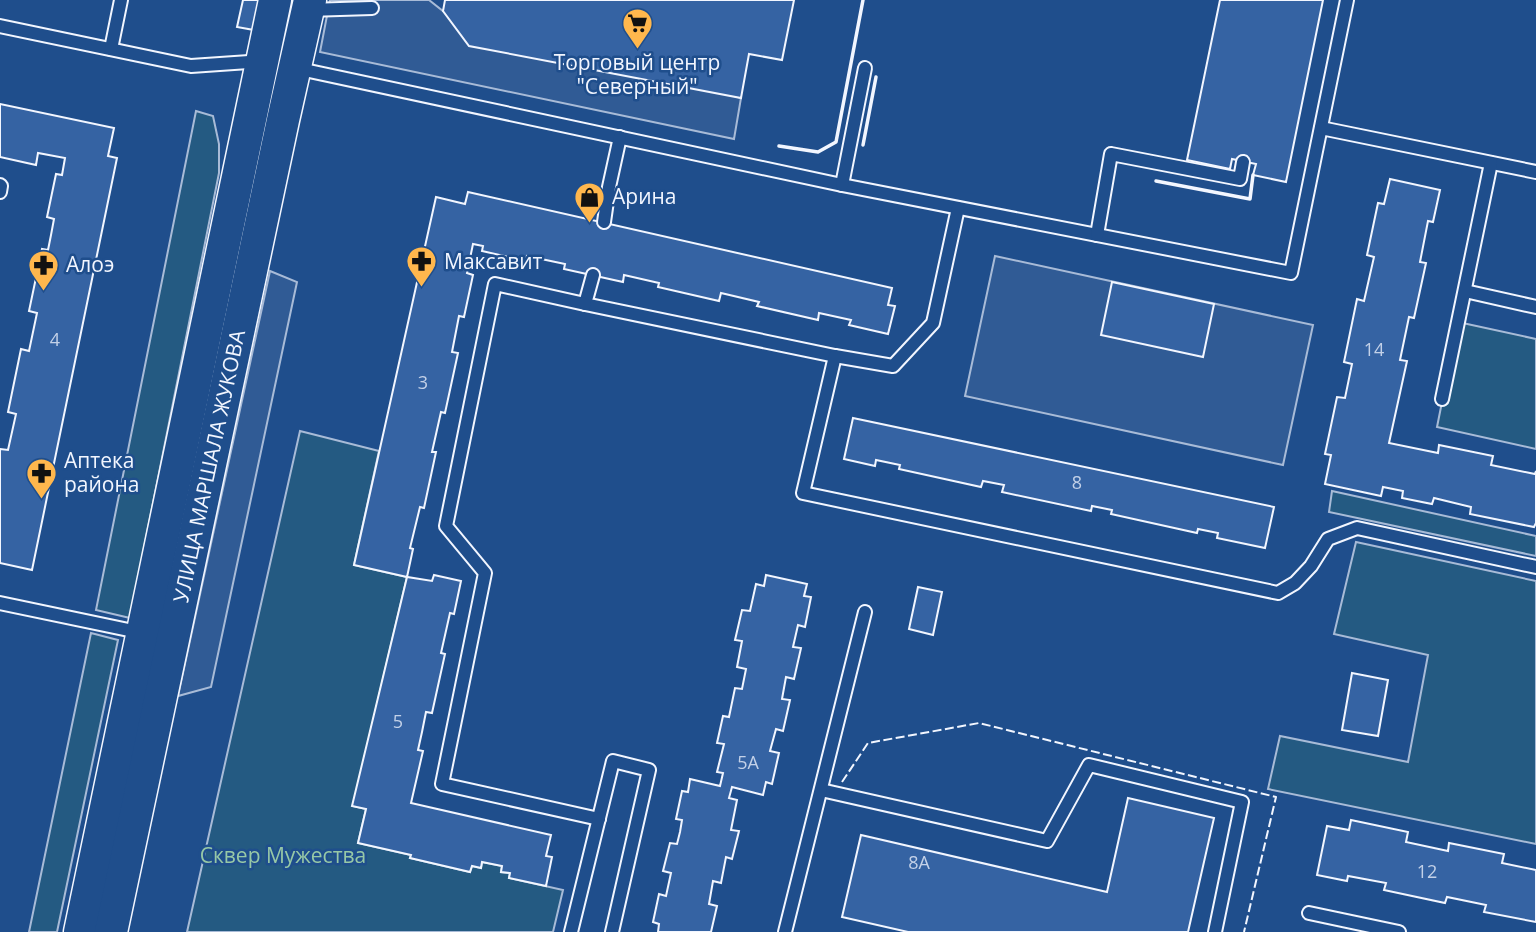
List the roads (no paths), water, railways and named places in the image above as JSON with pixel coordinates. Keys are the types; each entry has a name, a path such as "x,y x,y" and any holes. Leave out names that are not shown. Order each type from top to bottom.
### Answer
{"street":[{"name":"УЛИЦА МАРШАЛА ЖУКОВА","path":"80,932 275,0"},
{"name":"УЛИЦА МАРШАЛА ЖУКОВА","path":"111,932 309,5"},
{"path":"262,61 294,68"}],"lane":[{"path":"111,49 121,0"},
{"path":"294,68 842,185 1291,273 1347,0"},
{"path":"309,5 372,8"},
{"path":"0,26 191,66 262,61"},
{"path":"842,185 865,68"},
{"path":"1321,128 1536,172"},
{"path":"604,222 620,137"},
{"path":"1097,235 1111,154 1240,179 1243,162"},
{"path":"1442,400 1491,163"},
{"path":"0,185 0,192"},
{"path":"599,819 442,784 485,573 446,526 495,284 892,366 933,323 958,208"},
{"path":"584,304 593,275"},
{"path":"1465,290 1536,307"},
{"path":"835,356 803,493 1278,593 1295,583 1311,566 1328,539 1357,528 1536,567"},
{"path":"0,603 142,633"},
{"path":"785,932 865,612"},
{"path":"571,932 613,761 649,770 612,932"},
{"path":"821,790 1047,841 1089,765 1242,802 1215,932"},
{"path":"1309,913 1399,932"}],"place":[{"name":"Торговый центр \"Северный\"","path":"637,50"},
{"name":"Арина","path":"589,224"},
{"name":"Максавит","path":"421,289"},
{"name":"Алоэ","path":"43,292"},
{"name":"Аптека района","path":"41,500"}],"park label":[{"name":"Сквер Мужества","path":"283,856"}]}
